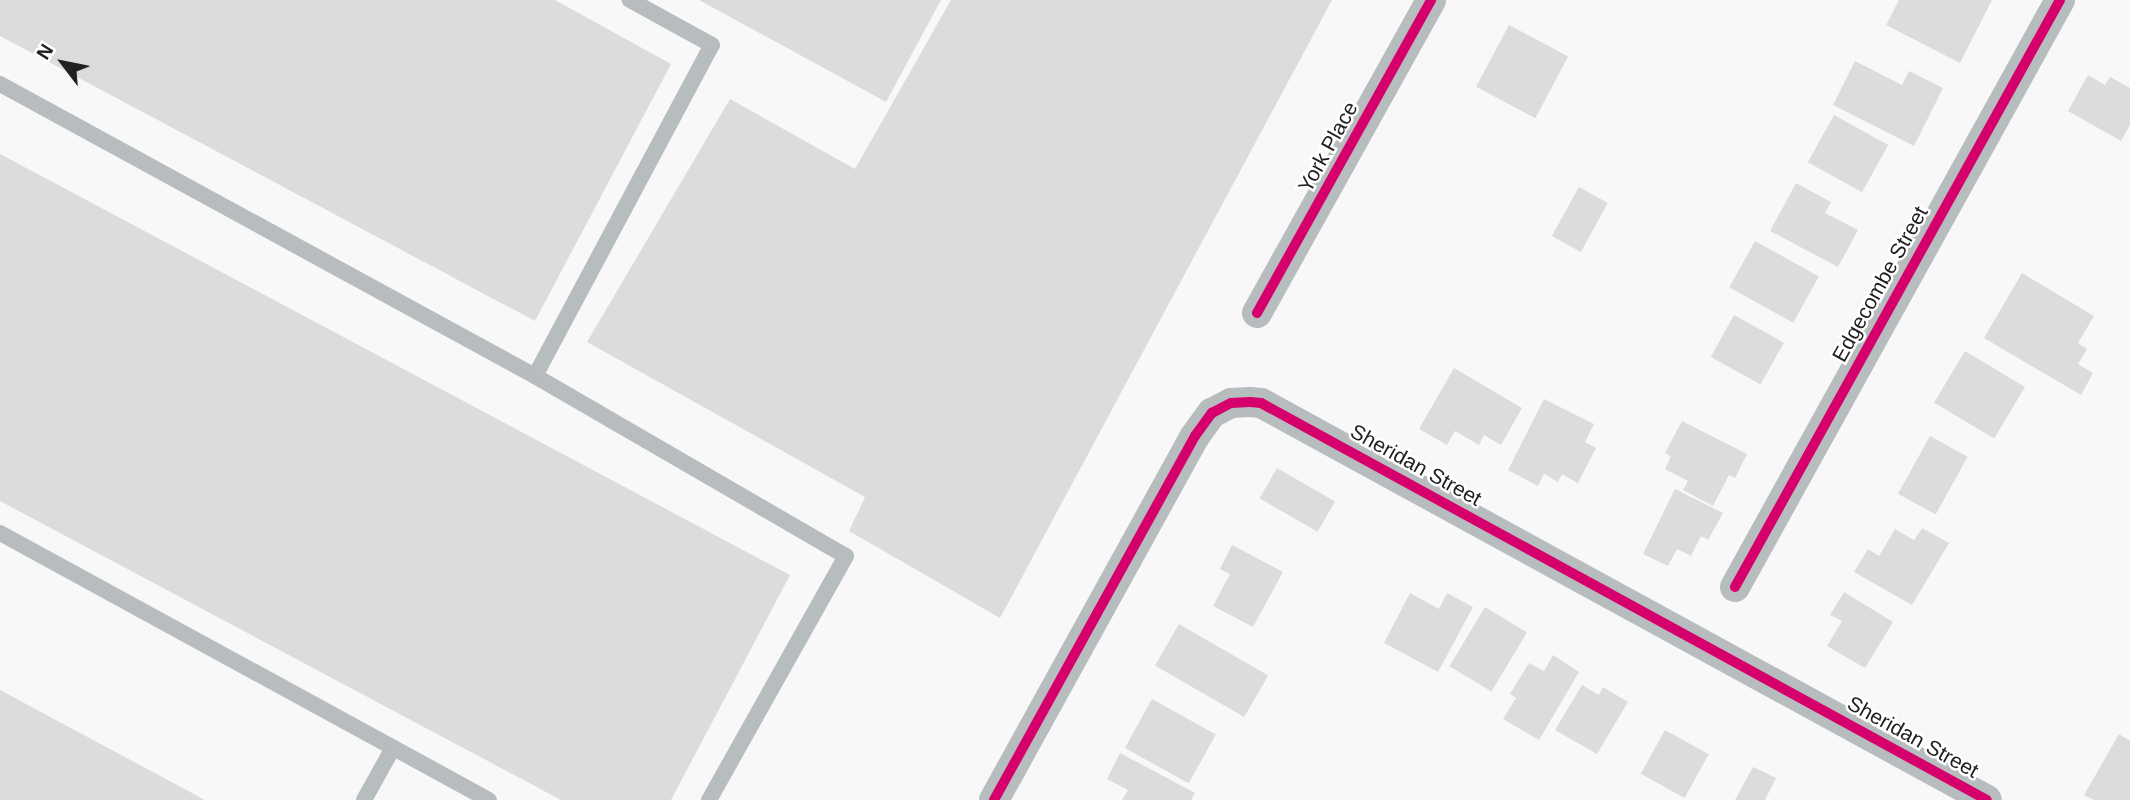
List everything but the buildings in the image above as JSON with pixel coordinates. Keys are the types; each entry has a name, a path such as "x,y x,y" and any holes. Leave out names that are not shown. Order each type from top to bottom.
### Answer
{"street":[{"name":"York Place","path":"1257,313 1432,0"},
{"name":"Edgecombe Street","path":"1735,587 2060,0"},
{"name":"Sheridan Street","path":"994,800 1195,436 1212,413 1231,404 1250,402 1261,403 1987,800"}],"lane":[{"path":"535,376 712,45 630,0"},
{"path":"0,84 535,376 846,556 709,800"},
{"path":"0,533 489,800"},
{"path":"364,800 393,748"}],"cycle path":[{"path":"1257,313 1431,0"},
{"path":"1735,587 2060,0"},
{"path":"994,800 1195,436 1212,413 1231,403 1250,402 1261,403 1987,800"}]}
